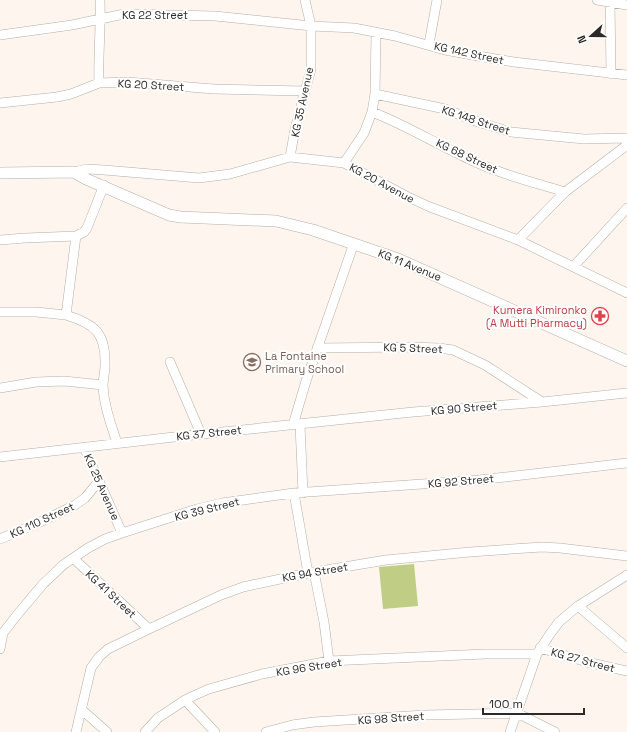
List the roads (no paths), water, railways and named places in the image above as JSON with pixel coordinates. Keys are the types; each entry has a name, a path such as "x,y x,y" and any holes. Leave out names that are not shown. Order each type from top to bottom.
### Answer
{"main road":[{"path":"0,173 74,172"},
{"name":"KG 11 Avenue","path":"74,172 161,212 180,217 276,221 313,230 398,259 627,361"}],"street":[{"path":"99,83 98,64 101,18 100,0"},
{"name":"KG 35 Avenue","path":"290,157 295,129 310,68 311,26 304,0"},
{"path":"429,44 437,0"},
{"path":"597,0 627,5"},
{"path":"610,2 611,74"},
{"name":"KG 22 Street","path":"0,35 72,25 101,18 136,13 215,16 311,26"},
{"name":"KG 142 Street","path":"311,26 354,28 429,44 445,50 514,62 627,75"},
{"path":"344,163 364,133 372,112 376,33"},
{"name":"KG 20 Street","path":"0,103 57,97 70,94 99,83 127,82 214,89 305,90"},
{"name":"KG 148 Street","path":"374,94 445,109 478,122 511,132 584,139 627,138"},
{"name":"KG 68 Street","path":"372,112 409,128 468,159 489,168 565,192"},
{"path":"518,240 565,192 627,145"},
{"name":"KG 20 Avenue","path":"74,172 87,169 199,178 230,174 290,157 344,163 408,197 430,207 518,240 627,293"},
{"path":"0,240 76,236 84,232 104,185"},
{"path":"574,266 627,208"},
{"path":"66,315 76,236"},
{"path":"329,661 324,622 311,572 298,493 296,425 317,348 354,244"},
{"path":"0,312 36,312 66,315 91,325 102,340 105,349 103,385 106,409 117,443"},
{"name":"KG 5 Street","path":"317,348 412,347 453,350 485,365 542,402"},
{"path":"170,362 201,434"},
{"path":"0,388 36,382 64,381 103,385"},
{"name":"KG 90 Street","path":"296,425 413,412 542,402 627,393"},
{"name":"KG 37 Street","path":"117,443 296,425"},
{"name":"KG 25 Avenue","path":"0,649 2,633 43,584 63,565 73,558 96,544 122,533 84,448 117,443"},
{"path":"0,457 84,448"},
{"name":"KG 92 Street","path":"298,493 479,480 627,462"},
{"name":"KG 110 Street","path":"0,539 36,524 75,505 85,498 99,481"},
{"name":"KG 39 Street","path":"122,533 197,509 298,493"},
{"name":"KG 94 Street","path":"76,732 91,668 99,657 108,649 221,595 262,582 311,572 386,560 542,547 627,556"},
{"name":"KG 41 Street","path":"73,558 149,629"},
{"path":"510,732 538,651 559,622 578,606 627,575"},
{"path":"578,606 627,648"},
{"name":"KG 96 Street","path":"145,732 158,718 184,700 209,689 262,674 329,661 538,651"},
{"name":"KG 27 Street","path":"538,651 627,671"},
{"path":"184,700 215,732"},
{"path":"81,709 107,732"},
{"path":"517,713 555,732"},
{"name":"KG 98 Street","path":"266,732 292,725 314,727 425,715 517,713"}],"place":[{"name":"Kumera Kimironko (A Mutti Pharmacy)","path":"600,316"},
{"name":"La Fontaine Primary School","path":"252,362"}]}
